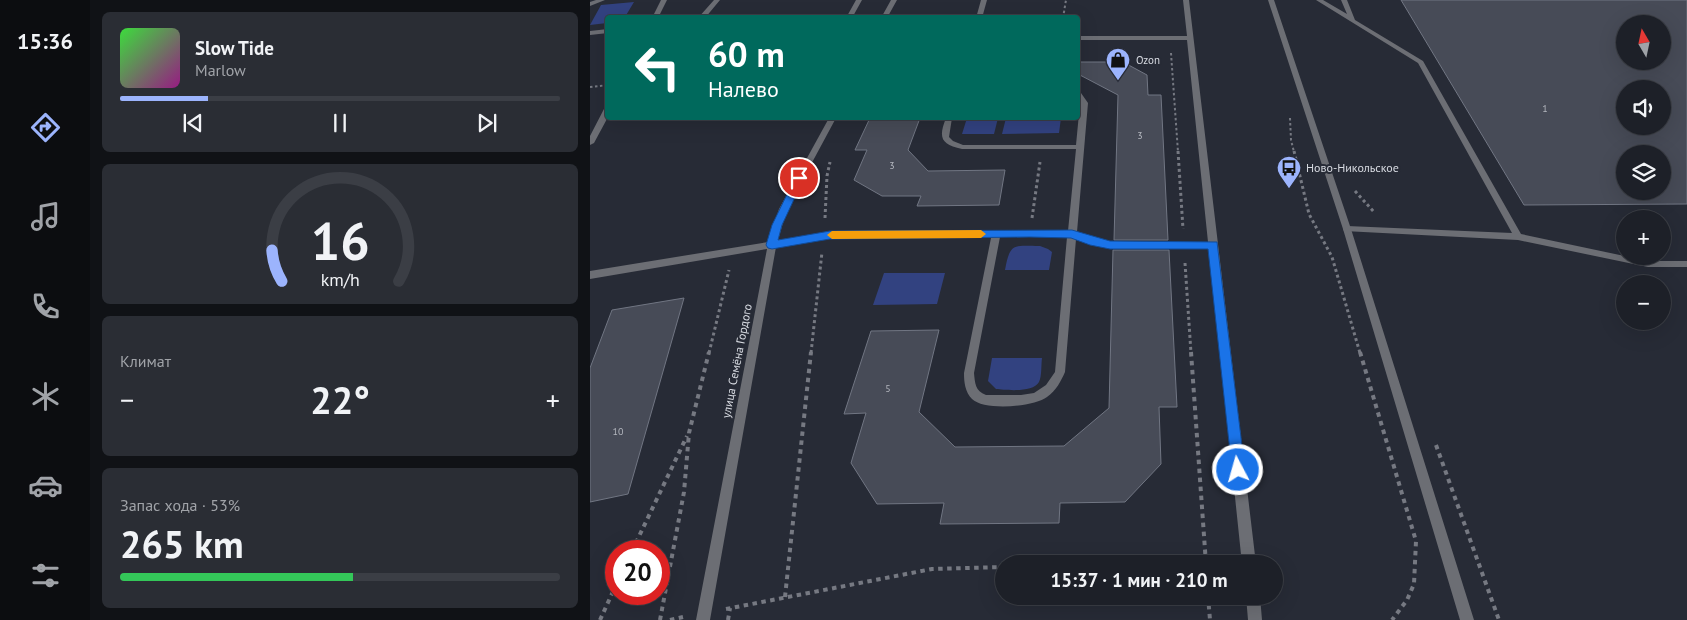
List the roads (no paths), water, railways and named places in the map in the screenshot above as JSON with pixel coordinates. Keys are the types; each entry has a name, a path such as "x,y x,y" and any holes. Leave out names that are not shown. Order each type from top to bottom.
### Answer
{"street":[{"path":"590,4 602,0"},
{"path":"656,15 664,0"},
{"path":"704,15 717,0"},
{"path":"851,15 859,0"},
{"path":"886,15 894,0"},
{"path":"980,15 984,0"},
{"path":"1186,0 1248,555"},
{"path":"1271,0 1347,229 1467,620"},
{"path":"1319,0 1420,62 1518,237"},
{"path":"1344,0 1353,21"},
{"path":"590,33 605,31"},
{"path":"1080,38 1190,38"},
{"path":"996,234 968,373 969,385 973,393 983,401 1030,400 1042,395 1052,386 1060,372 1084,103 1080,98"},
{"path":"591,139 605,114"},
{"name":"улица Семёна Гордого","path":"703,617 772,245 783,209 831,120"},
{"path":"948,120 944,132 945,137 952,144 962,147 1080,147"},
{"path":"1347,229 1518,237 1648,264 1687,264"},
{"path":"590,275 824,236 1072,234 1094,242 1110,245 1213,245"},
{"path":"1254,605 1255,620"}],"place":[{"name":"Ozon","path":"1118,81"},
{"name":"Ново-Никольское","path":"1289,189"}]}
